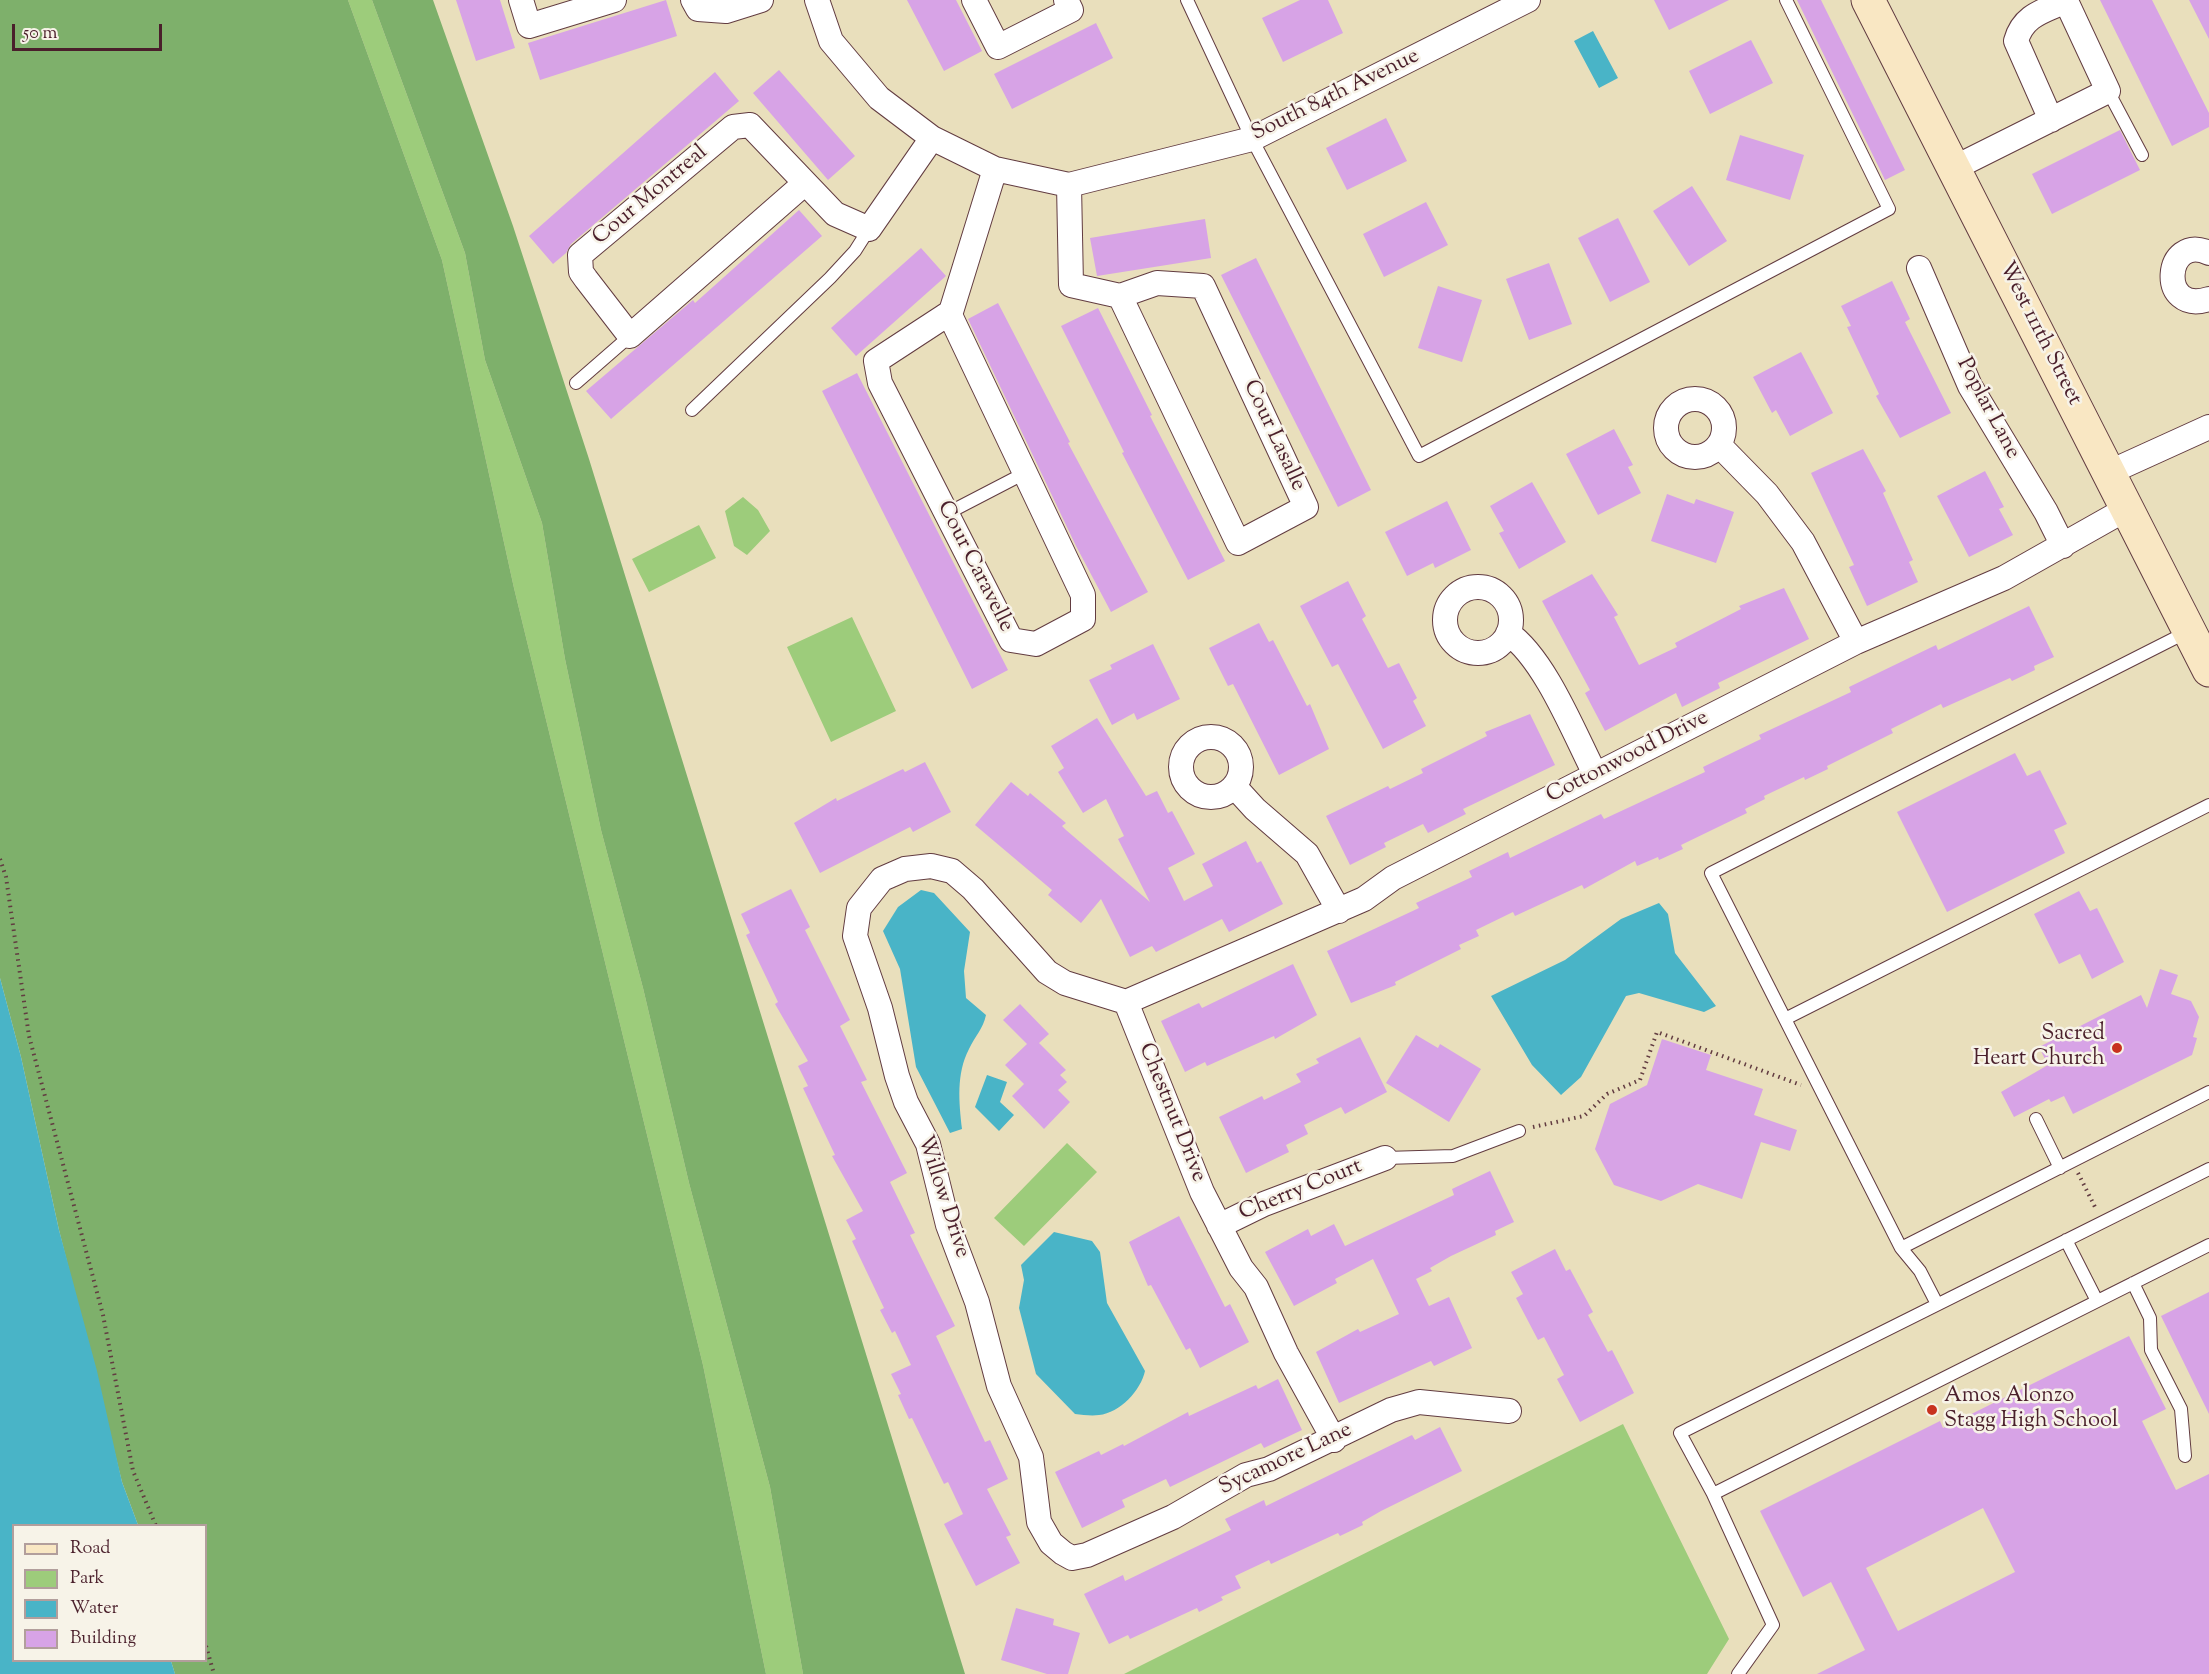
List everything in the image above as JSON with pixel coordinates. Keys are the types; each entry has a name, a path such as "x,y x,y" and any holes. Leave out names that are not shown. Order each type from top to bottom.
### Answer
{"main road":[{"name":"West 111th Street","path":"1868,0 2128,508 2199,629 2209,670"}],"street":[{"path":"521,0 529,26 614,0"},
{"path":"693,0 698,9 726,11 761,0"},
{"name":"South 84th Avenue","path":"817,0 831,41 879,98 932,138 995,169 1069,184 1252,139 1528,0"},
{"path":"974,0 999,47 1071,10 1066,0"},
{"path":"1954,168 2051,120 2108,91 2066,1 2033,16 2020,27 2016,41 2051,120"},
{"name":"Cour Montreal","path":"630,336 581,272 580,255 733,127 750,125 835,214 869,229"},
{"path":"869,229 932,138"},
{"path":"951,312 995,169"},
{"path":"630,336 804,184"},
{"path":"1069,184 1071,285 1120,296"},
{"path":"2208,251 2197,250 2181,255 2176,261 2171,278 2178,293 2184,298 2201,302 2209,299"},
{"name":"Poplar Lane","path":"1919,268 1970,386 2046,512 2062,546"},
{"name":"Cour Lasalle","path":"1157,283 1203,286 1306,507 1238,543 1120,296 1157,283"},
{"name":"Cour Caravelle","path":"951,312 1083,595 1083,619 1036,644 1011,640 880,383 876,361 951,312"},
{"path":"2109,471 2209,427"},
{"path":"1719,445 1767,494 1803,542 1856,642"},
{"name":"Cottonwood Drive","path":"1126,1002 1364,899 1393,878 1595,774 1856,642 2004,578 2128,508"},
{"path":"1508,633 1518,640 1545,676 1595,774"},
{"path":"1234,786 1255,809 1307,854 1339,911"},
{"name":"Willow Drive","path":"1072,1558 1051,1543 1040,1522 1031,1457 999,1386 977,1302 948,1225 928,1144 906,1102 880,1008 855,936 859,908 882,879 905,869 931,866 952,871 973,889 1047,972 1065,983 1126,1002"},
{"name":"Chestnut Drive","path":"1126,1002 1176,1128 1219,1226 1241,1268 1256,1287 1286,1353 1334,1440"},
{"name":"Cherry Court","path":"1219,1226 1264,1204 1385,1158"},
{"name":"Sycamore Lane","path":"1072,1558 1087,1555 1173,1517 1246,1475 1269,1469 1334,1440 1391,1410 1419,1402 1509,1411"}],"lane":[{"path":"1187,0 1252,139 1419,456 1889,209 1786,0"},
{"path":"2108,91 2142,155"},
{"path":"692,410 830,278 855,251 869,229"},
{"path":"576,383 630,336"},
{"path":"946,514 1025,473"},
{"path":"1938,1304 1920,1270 1901,1248 1711,873 2199,629"},
{"path":"1785,1020 2209,805"},
{"path":"1901,1248 2209,1092"},
{"path":"2036,1119 2066,1165"},
{"path":"1385,1158 1453,1156 1519,1131"},
{"path":"1738,1674 1773,1625 1713,1494 1680,1433 2209,1169"},
{"path":"2066,1240 2097,1301"},
{"path":"1713,1494 2209,1245"},
{"path":"2133,1283 2150,1318 2151,1350 2181,1409 2185,1456"}],"path":[{"path":"0,859 6,877 29,1036 103,1315 134,1471 155,1524"},
{"path":"1519,1131 1584,1116 1607,1094 1640,1080 1657,1032 1802,1085"},
{"path":"207,1650 214,1674"}],"green space":[{"path":"0,0 348,0 442,260 514,588 703,1365 766,1674 175,1674 171,1662 207,1662 207,1524 138,1524 122,1482 59,1230 21,1057 0,978"},
{"path":"348,0 372,0 465,253 485,360 542,523 565,659 601,830 643,988 689,1183 770,1487 803,1674 766,1674 703,1365 514,588 442,260"},
{"path":"372,0 433,0 513,226 589,459 965,1674 803,1674 770,1487 689,1183 643,988 601,830 565,659 542,523 485,360 465,253"},
{"path":"743,497 758,510 770,531 747,555 734,546 725,511"},
{"path":"699,525 716,558 649,592 632,559"},
{"path":"852,617 896,711 831,742 787,647"},
{"path":"1067,1143 1097,1172 1024,1246 994,1218"},
{"path":"1623,1424 1729,1639 1707,1674 1124,1674"}],"water":[{"path":"1593,31 1618,78 1599,88 1574,41"},
{"path":"921,890 934,893 970,932 964,971 966,998 986,1015 962,1068 959,1098 962,1129 950,1133 916,1067 900,969 883,931 898,907"},
{"path":"1659,903 1668,914 1675,953 1716,1006 1704,1012 1639,993 1626,996 1581,1077 1561,1095 1532,1065 1491,996 1565,960 1621,919"},
{"path":"0,978 21,1057 59,1230 97,1371 122,1482 138,1524 12,1524 12,1662 171,1662 175,1674 0,1674"},
{"path":"987,1075 1007,1082 1000,1102 1014,1115 999,1131 975,1107"},
{"path":"1054,1232 1092,1241 1100,1252 1107,1303 1145,1371 1134,1393 1122,1405 1107,1413 1075,1414 1036,1374 1019,1308 1024,1280 1021,1265"}],"building":[{"path":"456,0 500,0 515,48 476,61"},
{"path":"666,0 677,36 540,80 528,43"},
{"path":"907,0 956,0 982,51 944,71"},
{"path":"1300,0 1328,0 1343,33 1283,62 1262,18"},
{"path":"1654,0 1729,0 1669,30"},
{"path":"1797,0 1821,0 1905,170 1885,180"},
{"path":"2100,0 2152,0 2209,113 2209,127 2172,146"},
{"path":"2189,0 2209,0 2209,39"},
{"path":"1096,23 1113,58 1012,109 994,74"},
{"path":"1751,40 1773,83 1710,114 1689,71"},
{"path":"779,70 855,156 828,180 753,93"},
{"path":"715,72 739,101 571,244 566,253 553,264 529,236"},
{"path":"1386,118 1407,161 1347,190 1326,148"},
{"path":"2120,130 2140,170 2052,214 2032,174"},
{"path":"1740,135 1804,155 1790,200 1726,180"},
{"path":"1692,186 1727,241 1689,266 1653,211"},
{"path":"1426,202 1448,245 1384,277 1363,234"},
{"path":"799,210 822,236 611,419 586,391 693,300 695,303"},
{"path":"1618,218 1650,282 1610,302 1578,238"},
{"path":"1205,219 1211,258 1097,276 1090,238"},
{"path":"921,248 946,276 856,356 831,328"},
{"path":"1256,258 1371,490 1338,507 1221,275"},
{"path":"1549,263 1572,324 1529,340 1506,279"},
{"path":"1892,281 1910,319 1905,322 1951,413 1900,438 1876,396 1879,394 1847,327 1851,326 1841,306"},
{"path":"1438,286 1482,300 1462,362 1418,348"},
{"path":"998,303 1070,442 1068,443 1148,592 1111,612 1076,546 968,319"},
{"path":"1098,308 1152,415 1150,416 1225,561 1188,580 1122,453 1124,452 1061,326"},
{"path":"1801,352 1833,413 1790,436 1776,410 1772,413 1753,377"},
{"path":"857,373 1008,670 972,689 822,391"},
{"path":"1614,429 1633,465 1628,467 1641,493 1598,515 1566,454"},
{"path":"1863,449 1886,491 1883,493 1913,560 1909,562 1918,582 1867,606 1849,567 1854,565 1811,473"},
{"path":"1985,471 2004,507 1999,509 2013,535 1969,557 1937,496"},
{"path":"1532,482 1566,542 1519,569 1499,533 1504,531 1490,506"},
{"path":"1667,494 1694,504 1696,499 1734,512 1716,563 1651,541"},
{"path":"1447,501 1471,550 1435,568 1433,563 1407,576 1385,532"},
{"path":"1592,574 1618,615 1614,617 1639,665 1677,647 1675,643 1741,609 1739,606 1784,588 1809,639 1718,683 1720,688 1682,707 1676,693 1605,731 1585,693 1590,690 1542,601"},
{"path":"1348,581 1366,616 1362,619 1388,668 1399,663 1417,698 1413,701 1426,726 1383,749 1338,664 1332,667 1300,606"},
{"path":"2029,606 2054,657 2034,666 2035,670 2012,681 2010,678 1943,708 1941,704 1891,729 1893,733 1827,766 1828,769 1805,780 1804,777 1764,796 1765,799 1745,809 1747,813 1681,845 1683,849 1659,860 1658,857 1637,866 1635,861 1584,889 1582,885 1515,916 1513,912 1476,930 1479,936 1459,945 1461,949 1395,982 1396,985 1351,1003 1327,951 1419,908 1416,903 1472,877 1469,871 1508,852 1510,858 1601,814 1604,819 1705,772 1703,767 1761,739 1759,735 1851,692 1849,687 1936,645 1938,650"},
{"path":"1259,623 1269,642 1273,640 1307,706 1310,704 1329,749 1279,775 1233,684 1228,686 1209,648"},
{"path":"1153,644 1180,699 1137,720 1134,713 1112,725 1089,680 1112,669 1110,665"},
{"path":"1530,714 1555,765 1463,809 1466,814 1428,833 1423,824 1384,843 1386,847 1350,865 1326,816 1388,786 1390,789 1423,773 1421,769 1487,736 1485,732"},
{"path":"1097,718 1146,796 1157,791 1168,813 1172,811 1195,854 1168,868 1184,901 1213,886 1202,864 1246,841 1257,863 1261,861 1283,904 1229,932 1222,919 1156,952 1152,946 1130,957 1101,899 1081,923 1048,895 1052,890 975,825 1011,782 1028,796 1030,793 1066,823 1062,826 1066,830 1150,902 1118,839 1124,836 1106,799 1083,813 1058,772 1064,768 1051,746"},
{"path":"2015,753 2027,776 2040,770 2067,824 2054,830 2065,853 1947,912 1897,812"},
{"path":"925,762 951,812 913,832 910,827 820,873 794,823 836,798 837,801 903,769 905,772"},
{"path":"791,889 810,927 805,930 850,1020 840,1026 867,1080 861,1082 907,1173 890,1182 915,1233 910,1235 955,1326 936,1336 985,1442 990,1440 1008,1479 987,1489 1011,1535 1006,1537 1020,1563 976,1586 944,1524 963,1514 948,1482 944,1484 912,1418 909,1419 898,1395 901,1394 891,1374 911,1365 895,1331 892,1333 880,1310 884,1308 852,1241 856,1239 846,1220 863,1211 832,1156 835,1155 803,1088 808,1086 798,1066 808,1061 775,1004 778,1002 746,935 750,933 741,914"},
{"path":"2079,891 2090,911 2097,908 2124,962 2092,979 2080,954 2059,964 2034,914"},
{"path":"1293,964 1317,1015 1275,1039 1274,1036 1207,1066 1205,1062 1185,1072 1161,1021 1199,1003 1202,1008"},
{"name":"Sacred Heart Church","path":"2160,969 2178,975 2171,994 2191,1001 2199,1017 2193,1037 2197,1038 2192,1055 2073,1114 2064,1096 2051,1102 2049,1099 2014,1117 2001,1092 2048,1065 2039,1047 2141,995 2147,1008"},
{"path":"1020,1004 1049,1034 1039,1043 1066,1070 1060,1075 1067,1082 1058,1090 1070,1102 1044,1129 1012,1096 1024,1084 1005,1065 1027,1044 1003,1020"},
{"path":"1416,1035 1438,1048 1440,1044 1481,1069 1449,1122 1386,1083"},
{"path":"1360,1037 1387,1092 1345,1114 1341,1107 1304,1125 1308,1134 1286,1145 1289,1152 1246,1173 1219,1117 1262,1096 1264,1100 1301,1082 1296,1074 1319,1063 1316,1059"},
{"path":"1662,1039 1711,1055 1706,1070 1763,1089 1754,1115 1797,1130 1790,1151 1761,1142 1742,1199 1698,1184 1661,1201 1614,1185 1595,1149 1610,1104 1647,1085"},
{"path":"1490,1171 1514,1222 1495,1231 1496,1235 1430,1268 1432,1271 1416,1279 1429,1306 1449,1297 1472,1348 1434,1366 1431,1361 1339,1403 1316,1352 1358,1329 1360,1332 1399,1314 1373,1259 1335,1279 1337,1283 1294,1306 1265,1252 1308,1229 1311,1236 1334,1224 1345,1246 1454,1195 1452,1189"},
{"path":"1179,1216 1225,1307 1230,1304 1249,1342 1200,1368 1190,1348 1186,1350 1151,1285 1148,1286 1129,1242"},
{"path":"1555,1249 1566,1271 1570,1269 1593,1312 1588,1315 1608,1352 1612,1350 1634,1393 1580,1422 1557,1379 1564,1375 1544,1337 1538,1340 1516,1298 1523,1294 1511,1272"},
{"path":"2209,1292 2209,1414 2161,1316"},
{"path":"2129,1336 2166,1409 2142,1421 2176,1490 2209,1474 2209,1674 1817,1674 1865,1650 1831,1582 1803,1597 1760,1511 1940,1421 1943,1428","holes":["1983,1508 2015,1572 1898,1631 1866,1568"]},
{"path":"1278,1379 1302,1430 1264,1448 1261,1443 1170,1487 1166,1479 1122,1500 1125,1507 1082,1528 1055,1472 1099,1451 1101,1455 1123,1444 1124,1446 1188,1412 1189,1416 1256,1385 1258,1389"},
{"path":"1440,1427 1462,1471 1381,1511 1362,1522 1363,1525 1340,1536 1338,1533 1271,1564 1269,1560 1235,1576 1241,1588 1221,1597 1223,1600 1199,1612 1197,1608 1130,1639 1128,1635 1109,1644 1084,1594 1123,1575 1125,1581 1231,1530 1225,1519 1264,1500 1266,1506 1412,1435 1415,1440"},
{"path":"1016,1608 1054,1619 1053,1625 1080,1633 1068,1674 1047,1674 1001,1660"}],"place":[{"name":"Sacred Heart Church","path":"2117,1048"},
{"name":"Amos Alonzo Stagg High School","path":"1932,1410"}]}
